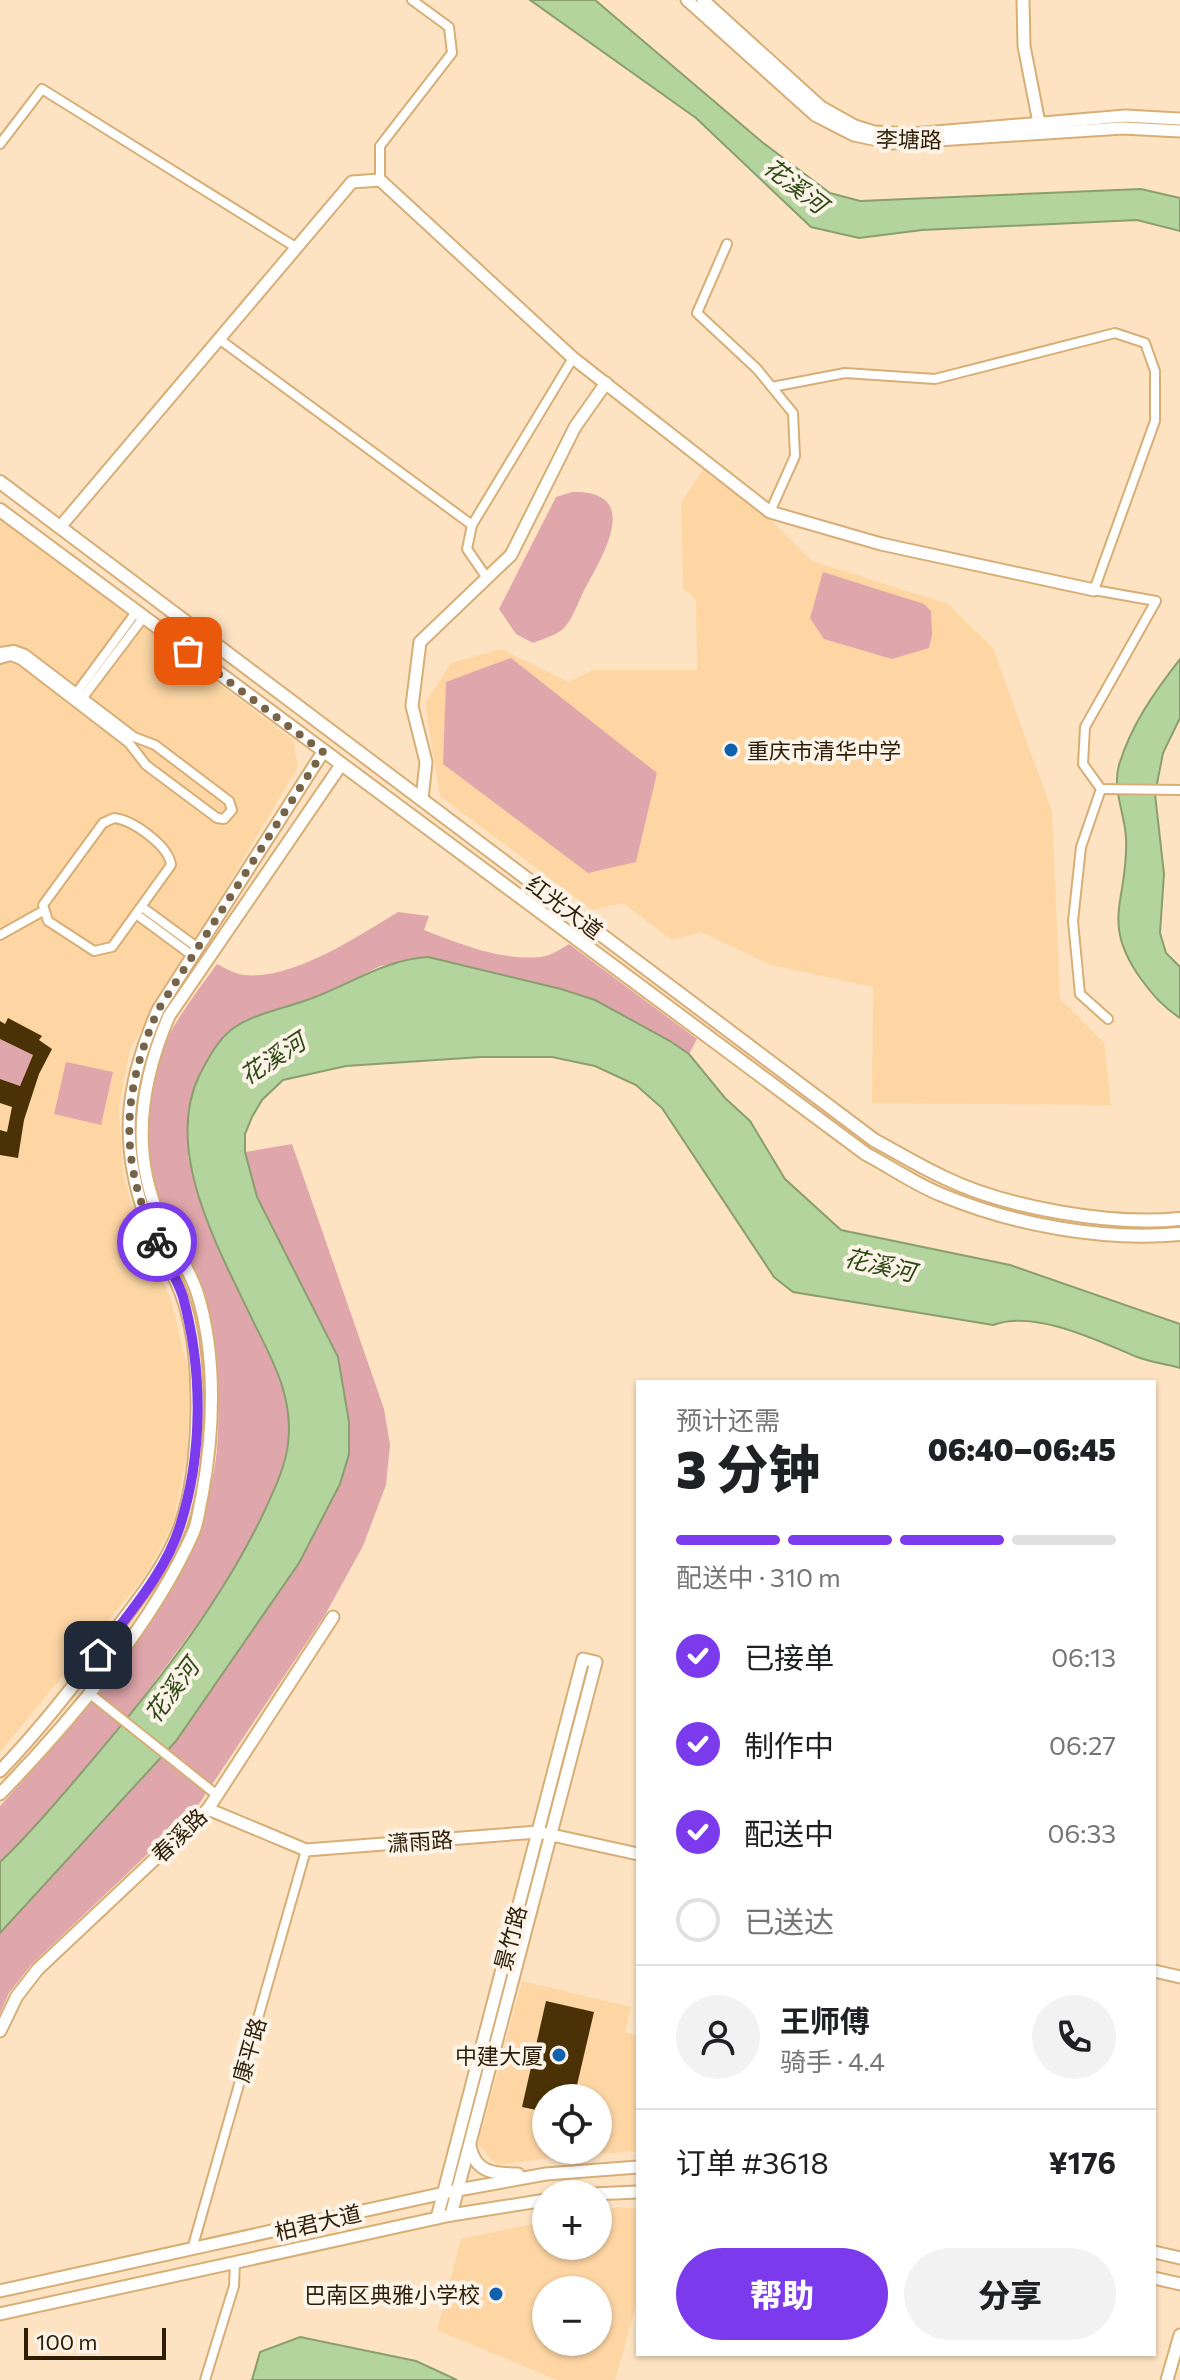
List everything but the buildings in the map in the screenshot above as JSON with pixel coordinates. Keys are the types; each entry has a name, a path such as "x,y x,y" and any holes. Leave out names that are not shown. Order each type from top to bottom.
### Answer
{"main road":[{"name":"李塘路","path":"687,0 815,115 873,141 913,144 1125,116 1180,119"},
{"name":"李塘路","path":"703,0 821,107 855,126 874,132 912,134 1040,127 1180,131"},
{"path":"1023,0 1024,46 1040,127"},
{"path":"60,527 352,182 380,180 573,358 770,512 881,544 1094,590"},
{"path":"422,799 426,762 412,706 420,642 511,555 575,427 606,383"},
{"name":"红光大道","path":"0,482 874,1140 946,1179 1011,1202 1063,1212 1180,1219"},
{"name":"红光大道","path":"0,510 866,1154 941,1195 1002,1216 1060,1228 1180,1234"},
{"path":"0,1771 89,1667 153,1579 180,1528 196,1450 197,1374 182,1295 146,1218 133,1174 128,1108 139,1053 158,1010 323,752"},
{"path":"0,1794 89,1693 164,1588 195,1529 211,1451 210,1370 196,1291 158,1214 145,1169 141,1108 151,1056 169,1016 341,765"},
{"name":"春溪路","path":"0,2031 17,1996 38,1969 208,1809 333,1617"},
{"name":"景竹路","path":"437,2218 538,1832 590,1661 552,1834 451,2215"},
{"name":"潇雨路","path":"208,1809 306,1850 538,1832 636,1854"},
{"path":"1156,1971 1180,1977"},
{"path":"470,2145 477,2163 490,2172 546,2174"},
{"name":"柏君大道","path":"0,2291 458,2190 546,2174 636,2167"},
{"path":"612,2193 636,2192"},
{"name":"柏君大道","path":"0,2314 451,2215 532,2202"},
{"path":"1156,2252 1180,2258"},
{"path":"1156,2278 1180,2284"},
{"path":"1167,2380 1180,2335"}],"street":[{"path":"380,180 380,146 452,53 449,27 412,0"},
{"path":"0,144 42,89 297,248"},
{"path":"727,244 697,313 772,387 793,413 795,456 770,512"},
{"path":"772,387 845,373 935,379 1115,333 1145,343 1155,371 1155,421 1094,590 1156,601 1085,727 1083,764 1101,789"},
{"path":"219,339 472,525"},
{"path":"487,578 467,549 472,525 573,358"},
{"path":"77,699 140,615"},
{"path":"0,652 14,650 25,654 77,699 129,743 146,765 217,818 226,818 232,810 229,801 155,745 134,737 77,699 21,660 11,656 0,659"},
{"path":"1101,789 1180,790"},
{"path":"1101,789 1081,847 1073,921 1080,994 1108,1019"},
{"path":"114,818 126,820 169,856 169,870 139,911 112,947 94,951 48,921 43,911 45,899 103,823 114,818"},
{"path":"0,935 43,911"},
{"path":"139,911 195,952"},
{"path":"89,1693 217,1795"},
{"name":"康平路","path":"192,2250 306,1850"},
{"path":"205,2380 234,2286 235,2263"}],"shaded area":[{"name":"重庆市清华中学","path":"703,470 771,520 812,561 948,604 993,648 1052,811 1060,998 1104,1043 1111,1105 872,1103 873,987 771,965 701,932 672,940 623,903 592,910 440,796 425,703 451,663 501,649 569,682 593,670 697,670 696,600 683,588 681,502"},
{"path":"572,492 594,494 607,502 612,513 612,527 601,558 569,622 559,632 533,643 516,634 499,609 556,497"},
{"path":"0,518 293,740 298,767 130,1049 119,1107 123,1175 137,1222 171,1300 189,1374 188,1449 173,1524 145,1576 0,1752"},
{"path":"823,572 924,604 931,611 929,648 892,659 824,639 810,618"},
{"path":"511,658 657,773 636,862 588,873 443,764 446,682"},
{"path":"398,912 429,916 424,930 496,954 541,957 569,944 697,1039 689,1054 595,1000 427,957 380,966 324,994 254,1018 231,1030 188,1157 209,1222 281,1376 289,1410 288,1444 280,1476 249,1543 209,1608 120,1728 20,1844 0,1862 0,1806 69,1728 137,1642 166,1596 190,1549 208,1499 217,1449 216,1367 210,1324 200,1287 167,1221 149,1154 149,1093 159,1056 178,1020 217,964 245,975 284,971 324,954"},
{"path":"0,1039 33,1055 20,1086 0,1079"},
{"path":"66,1062 113,1072 101,1125 54,1114"},
{"path":"292,1144 384,1409 390,1445 386,1485 363,1546 325,1615 197,1807 31,1965 9,1993 0,2013 0,1933 176,1741 299,1563 340,1484 349,1422 338,1357 256,1197 245,1152"},
{"path":"522,1981 631,2007 625,2032 636,2035 636,2151 612,2153 612,2084 532,2084 532,2160 497,2165 478,2144"},
{"name":"巴南区典雅小学校","path":"612,2208 636,2209 636,2306 615,2380 557,2380 437,2330 461,2239 532,2224 532,2260 612,2260"}],"water":[{"name":"花溪河","path":"530,0 595,0 762,142 830,193 860,201 1141,189 1180,198 1180,231 1137,220 922,230 859,238 811,227 696,118"},
{"path":"1180,659 1180,718 1163,753 1155,794 1164,874 1160,933 1166,953 1180,967 1180,1018 1168,1010 1141,979 1121,941 1119,910 1126,838 1117,774 1137,722"},
{"name":"花溪河","path":"428,957 595,1000 689,1054 725,1098 750,1121 785,1179 841,1230 1010,1265 1180,1324 1180,1368 1137,1357 1047,1324 1009,1321 993,1325 793,1292 774,1277 662,1108 636,1085 595,1066 552,1057 481,1057 346,1066 283,1080 262,1100 252,1117 245,1134 245,1152 257,1197 338,1357 349,1422 349,1454 340,1484 299,1563 176,1741 0,1933 0,1862 40,1821 180,1651 246,1548 279,1479 287,1453 288,1410 280,1379 211,1231 191,1166 187,1134 190,1103 200,1074 221,1039 247,1020 320,995 395,963"},
{"path":"300,2337 416,2361 457,2380 252,2380 260,2352"}],"way so far":[{"path":"157,1242 133,1174 128,1108 139,1053 158,1010 323,752 188,651"}],"place":[{"name":"重庆市清华中学","path":"731,750"},
{"name":"中建大厦","path":"559,2055"},
{"name":"巴南区典雅小学校","path":"496,2294"}],"route":[{"path":"98,1655 153,1579 180,1528 196,1450 197,1374 182,1295 157,1242"}]}
